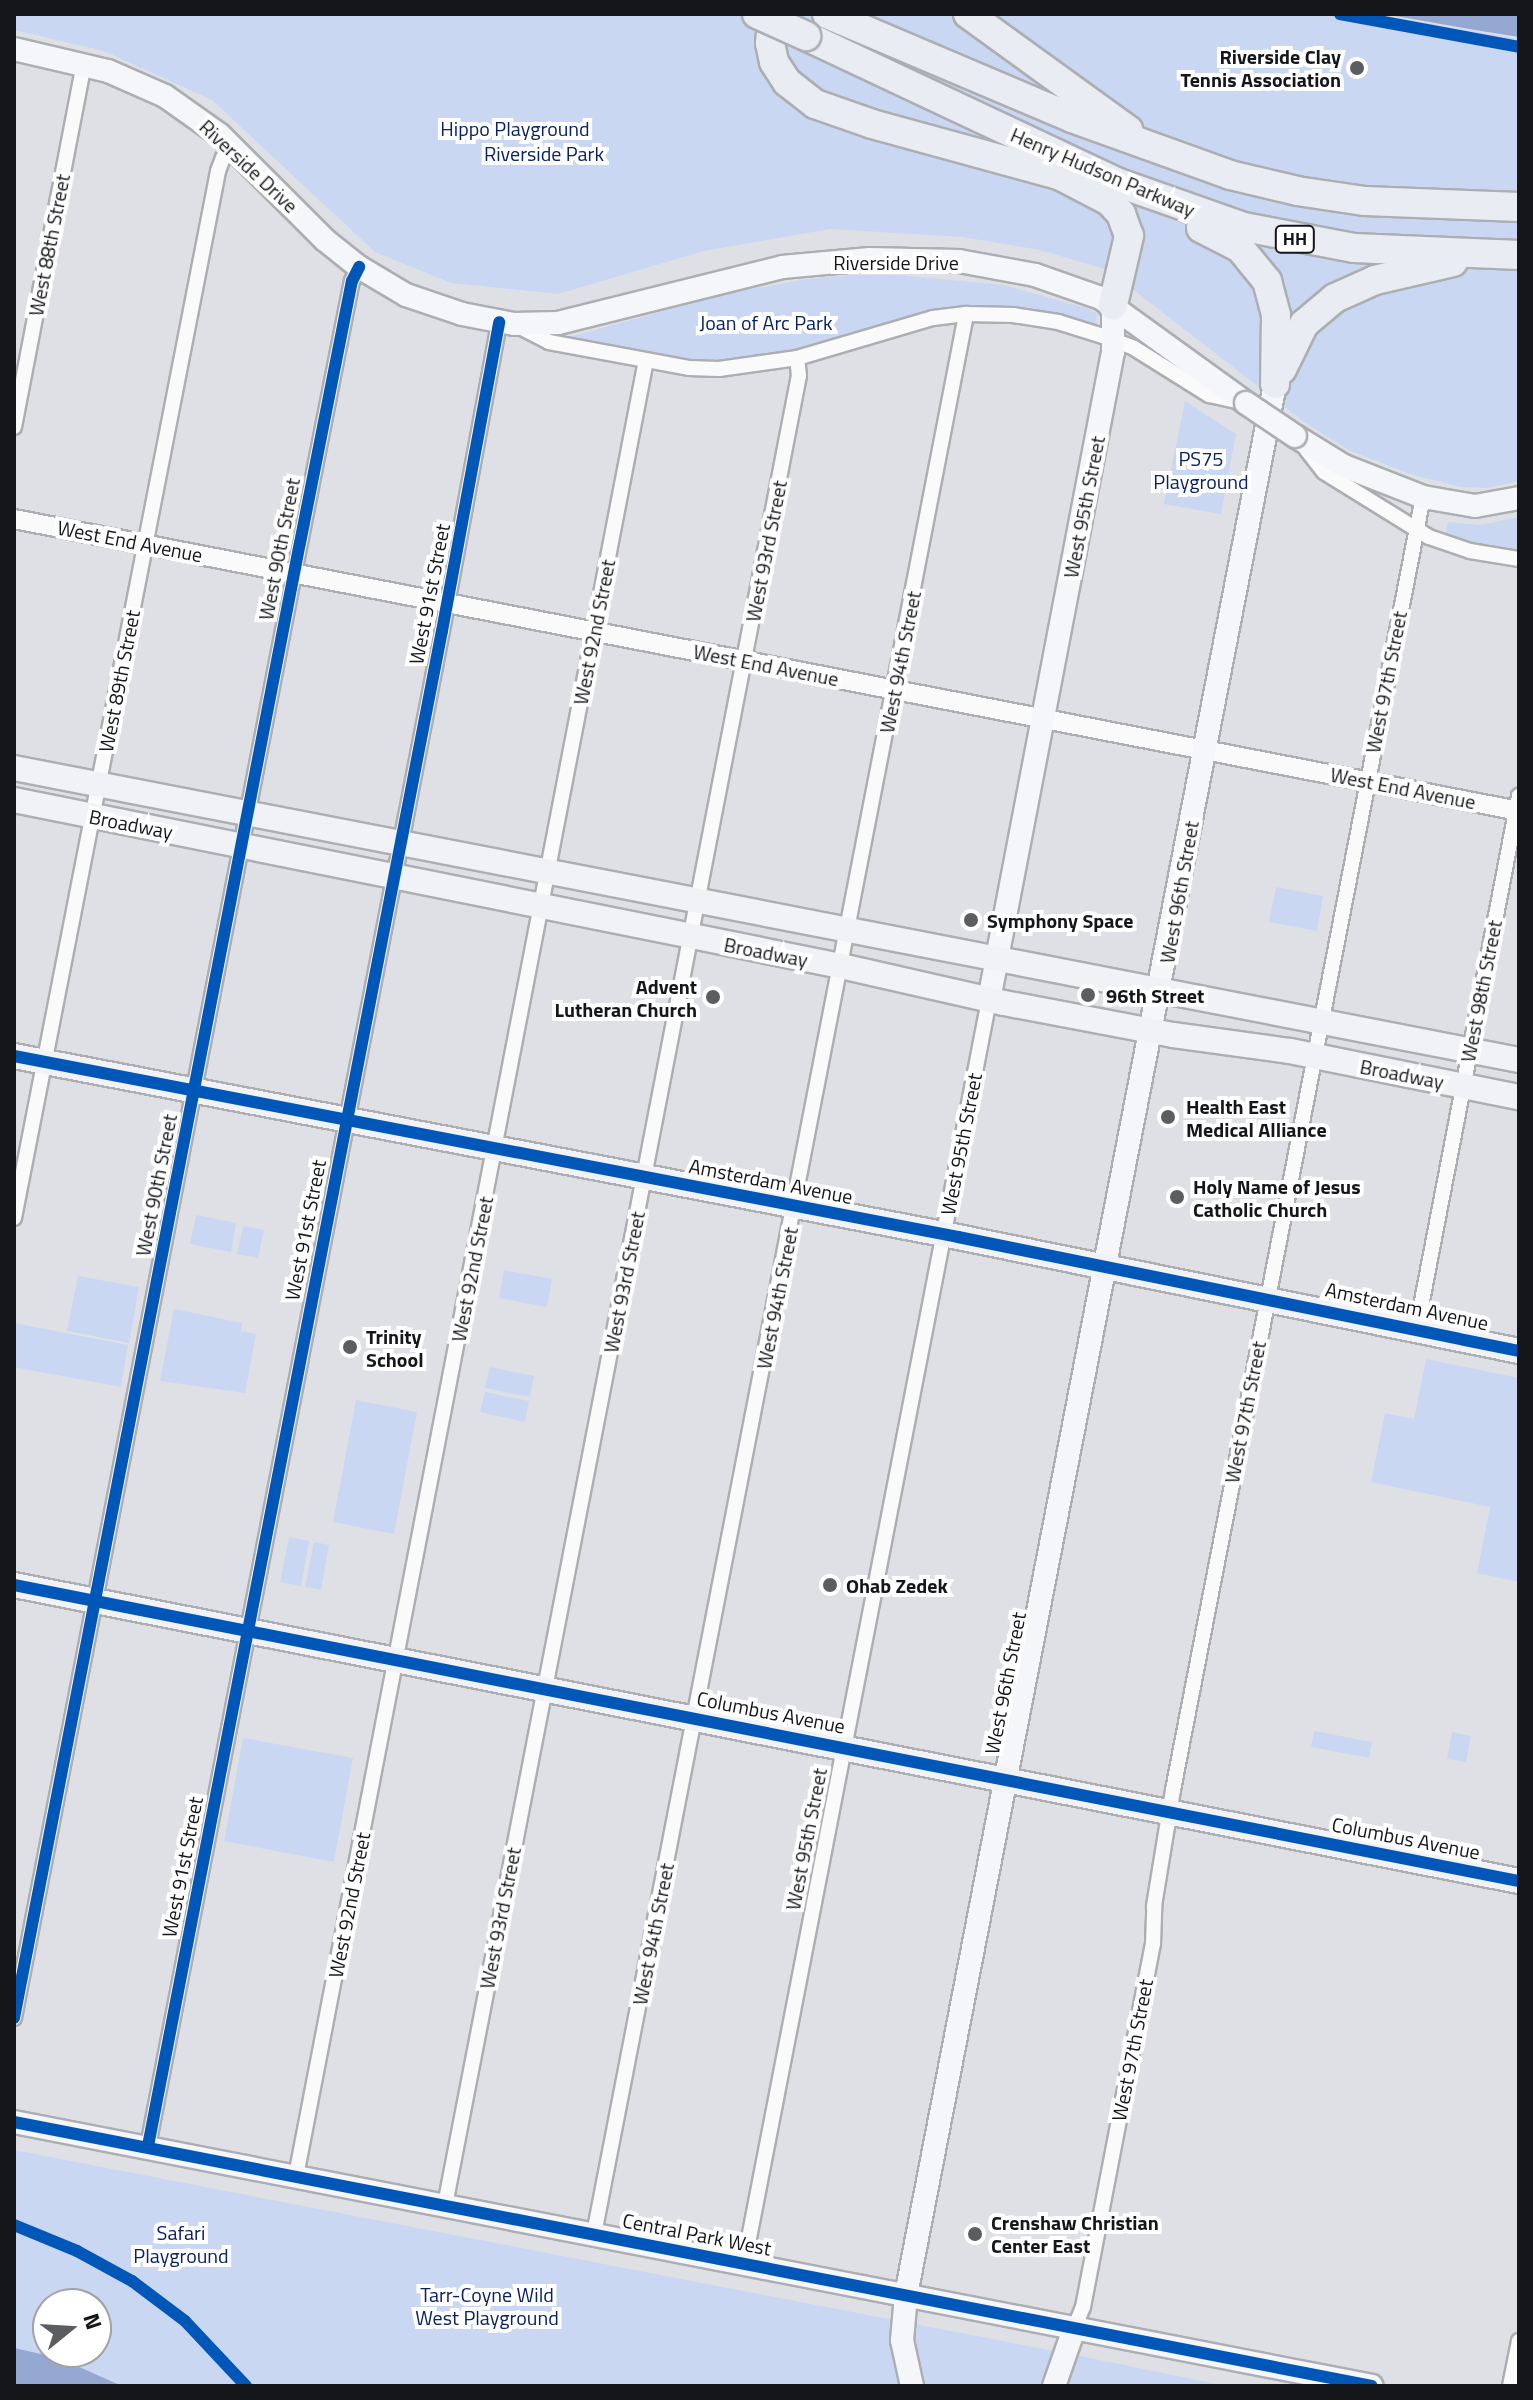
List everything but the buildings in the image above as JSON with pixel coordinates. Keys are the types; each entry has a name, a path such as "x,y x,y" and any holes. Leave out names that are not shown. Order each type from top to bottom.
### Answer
{"highway":[{"name":"Henry Hudson Parkway","path":"757,14 1116,182 1209,216 1285,237 1354,248 1519,255"},
{"path":"773,14 770,43 774,62 787,82 815,104 872,124 1059,175 1109,201 1125,220 1129,236 1113,305"},
{"name":"Henry Hudson Parkway","path":"827,14 1058,113 1274,187 1400,203 1519,207"},
{"path":"968,14 1148,145"},
{"path":"1116,182 1229,241 1256,263 1275,303 1275,384"},
{"path":"1400,203 1519,188"},
{"path":"1275,384 1297,334 1313,314 1335,298 1375,280 1482,254"}],"main road":[{"name":"Riverside Drive","path":"14,49 84,63 138,82 165,96 233,148 325,240 359,267 425,302 506,323 583,318 761,270 870,259 934,259 1007,269 1068,284 1113,305 1246,403 1344,466 1423,497 1475,506 1519,498"},
{"name":"West 95th Street","path":"989,1000 1045,719 1114,341 1113,305"},
{"name":"West 96th Street","path":"912,2386 902,2340 906,2295 1161,988 1275,384"},
{"name":"Broadway","path":"14,768 548,874 998,956 1519,1060"},
{"name":"Broadway","path":"14,800 841,966 989,1000 1152,1031 1314,1056 1519,1097"},
{"name":"Amsterdam Avenue","path":"14,1056 943,1234 1417,1327 1519,1351"},
{"name":"Columbus Avenue","path":"14,1585 1519,1881"},
{"name":"Central Park West","path":"14,2122 1372,2386"},
{"path":"1054,2386 1074,2329"}],"street":[{"name":"West 88th Street","path":"14,427 84,63"},
{"name":"West 89th Street","path":"14,1218 218,171 223,158 233,148"},
{"name":"West 90th Street","path":"14,2018 352,281 359,267"},
{"name":"Riverside Drive","path":"506,323 549,342 646,361 719,369 797,358 902,325 966,314 1044,319 1134,348 1209,395 1246,403"},
{"name":"West 94th Street","path":"594,2234 966,314"},
{"name":"West 91st Street","path":"148,2146 447,603 506,323"},
{"name":"West 93rd Street","path":"445,2205 745,661 799,376 797,358"},
{"name":"West 92nd Street","path":"296,2176 646,361"},
{"name":"Riverside Drive","path":"1295,436 1324,472 1416,529 1470,551 1519,559"},
{"name":"West 97th Street","path":"1074,2329 1083,2307 1153,1944 1154,1906 1169,1812 1423,497"},
{"name":"West End Avenue","path":"14,519 1367,782 1518,806"},
{"name":"West 98th Street","path":"1417,1327 1518,806"},
{"name":"West 95th Street","path":"744,2264 989,1000"},
{"path":"1510,2386 1519,2341"}],"green space":[{"path":"14,14 1377,14 1519,39 1519,481 1487,488 1461,487 1410,474 1349,450 1304,422 1108,270 1040,250 962,237 830,229 704,251 558,294 451,283 375,252 212,100 104,51 14,30"},
{"name":"Joan of Arc Park","path":"899,275 1003,285 1086,308 1097,313 1096,327 1069,318 1005,309 725,364 682,361 569,337 730,293 807,279"},
{"name":"PS75 Playground","path":"1185,401 1236,434 1221,514 1164,504"},
{"path":"1519,517 1519,554 1475,546 1445,536 1448,522 1480,525"},
{"path":"1276,887 1323,896 1317,931 1269,922"},
{"path":"196,1215 236,1223 231,1252 190,1244"},
{"path":"243,1226 264,1230 258,1258 237,1254"},
{"path":"504,1270 552,1279 547,1307 499,1298"},
{"path":"78,1276 139,1287 129,1343 67,1331"},
{"path":"174,1309 242,1323 241,1331 256,1334 245,1393 160,1381"},
{"path":"14,1323 128,1345 121,1387 14,1367"},
{"path":"1426,1359 1519,1378 1519,1582 1477,1573 1490,1507 1371,1482 1385,1413 1414,1419"},
{"path":"490,1367 534,1376 530,1397 485,1388"},
{"path":"485,1392 529,1401 525,1422 480,1412"},
{"path":"356,1400 417,1412 394,1534 333,1522"},
{"path":"289,1537 309,1541 301,1586 280,1582"},
{"path":"314,1542 329,1545 321,1590 305,1587"},
{"path":"1314,1731 1372,1742 1369,1758 1311,1747"},
{"path":"1452,1732 1471,1736 1466,1762 1447,1759"},
{"path":"243,1738 353,1758 334,1862 224,1841"},
{"path":"14,2150 1085,2357 1226,2386 14,2386"}],"shaded area":[{"path":"1384,14 1519,14 1519,37 1475,30"},
{"path":"14,2348 32,2352 32,2368 82,2368 122,2386 14,2386"}],"cycle path":[{"path":"1340,14 1519,47"},
{"path":"14,2018 300,543 352,281 359,267"},
{"path":"148,2146 442,631 499,322"},
{"path":"14,1056 958,1237 1519,1351"},
{"path":"14,1585 1519,1881"},
{"path":"14,2122 1372,2386"},
{"path":"14,2225 77,2251 132,2281 185,2321 246,2386"}],"place":[{"name":"Riverside Clay Tennis Association","path":"1357,68"},
{"name":"Symphony Space","path":"971,920"},
{"name":"96th Street","path":"1088,995"},
{"name":"Advent Lutheran Church","path":"713,997"},
{"name":"Health East Medical Alliance","path":"1168,1117"},
{"name":"Holy Name of Jesus Catholic Church","path":"1177,1197"},
{"name":"Trinity School","path":"350,1347"},
{"name":"Ohab Zedek","path":"830,1585"},
{"name":"Crenshaw Christian Center East","path":"975,2234"}],"park label":[{"name":"Hippo Playground","path":"515,128"},
{"name":"Riverside Park","path":"544,153"},
{"name":"Safari Playground","path":"181,2244"},
{"name":"Tarr-Coyne Wild West Playground","path":"487,2306"}]}
